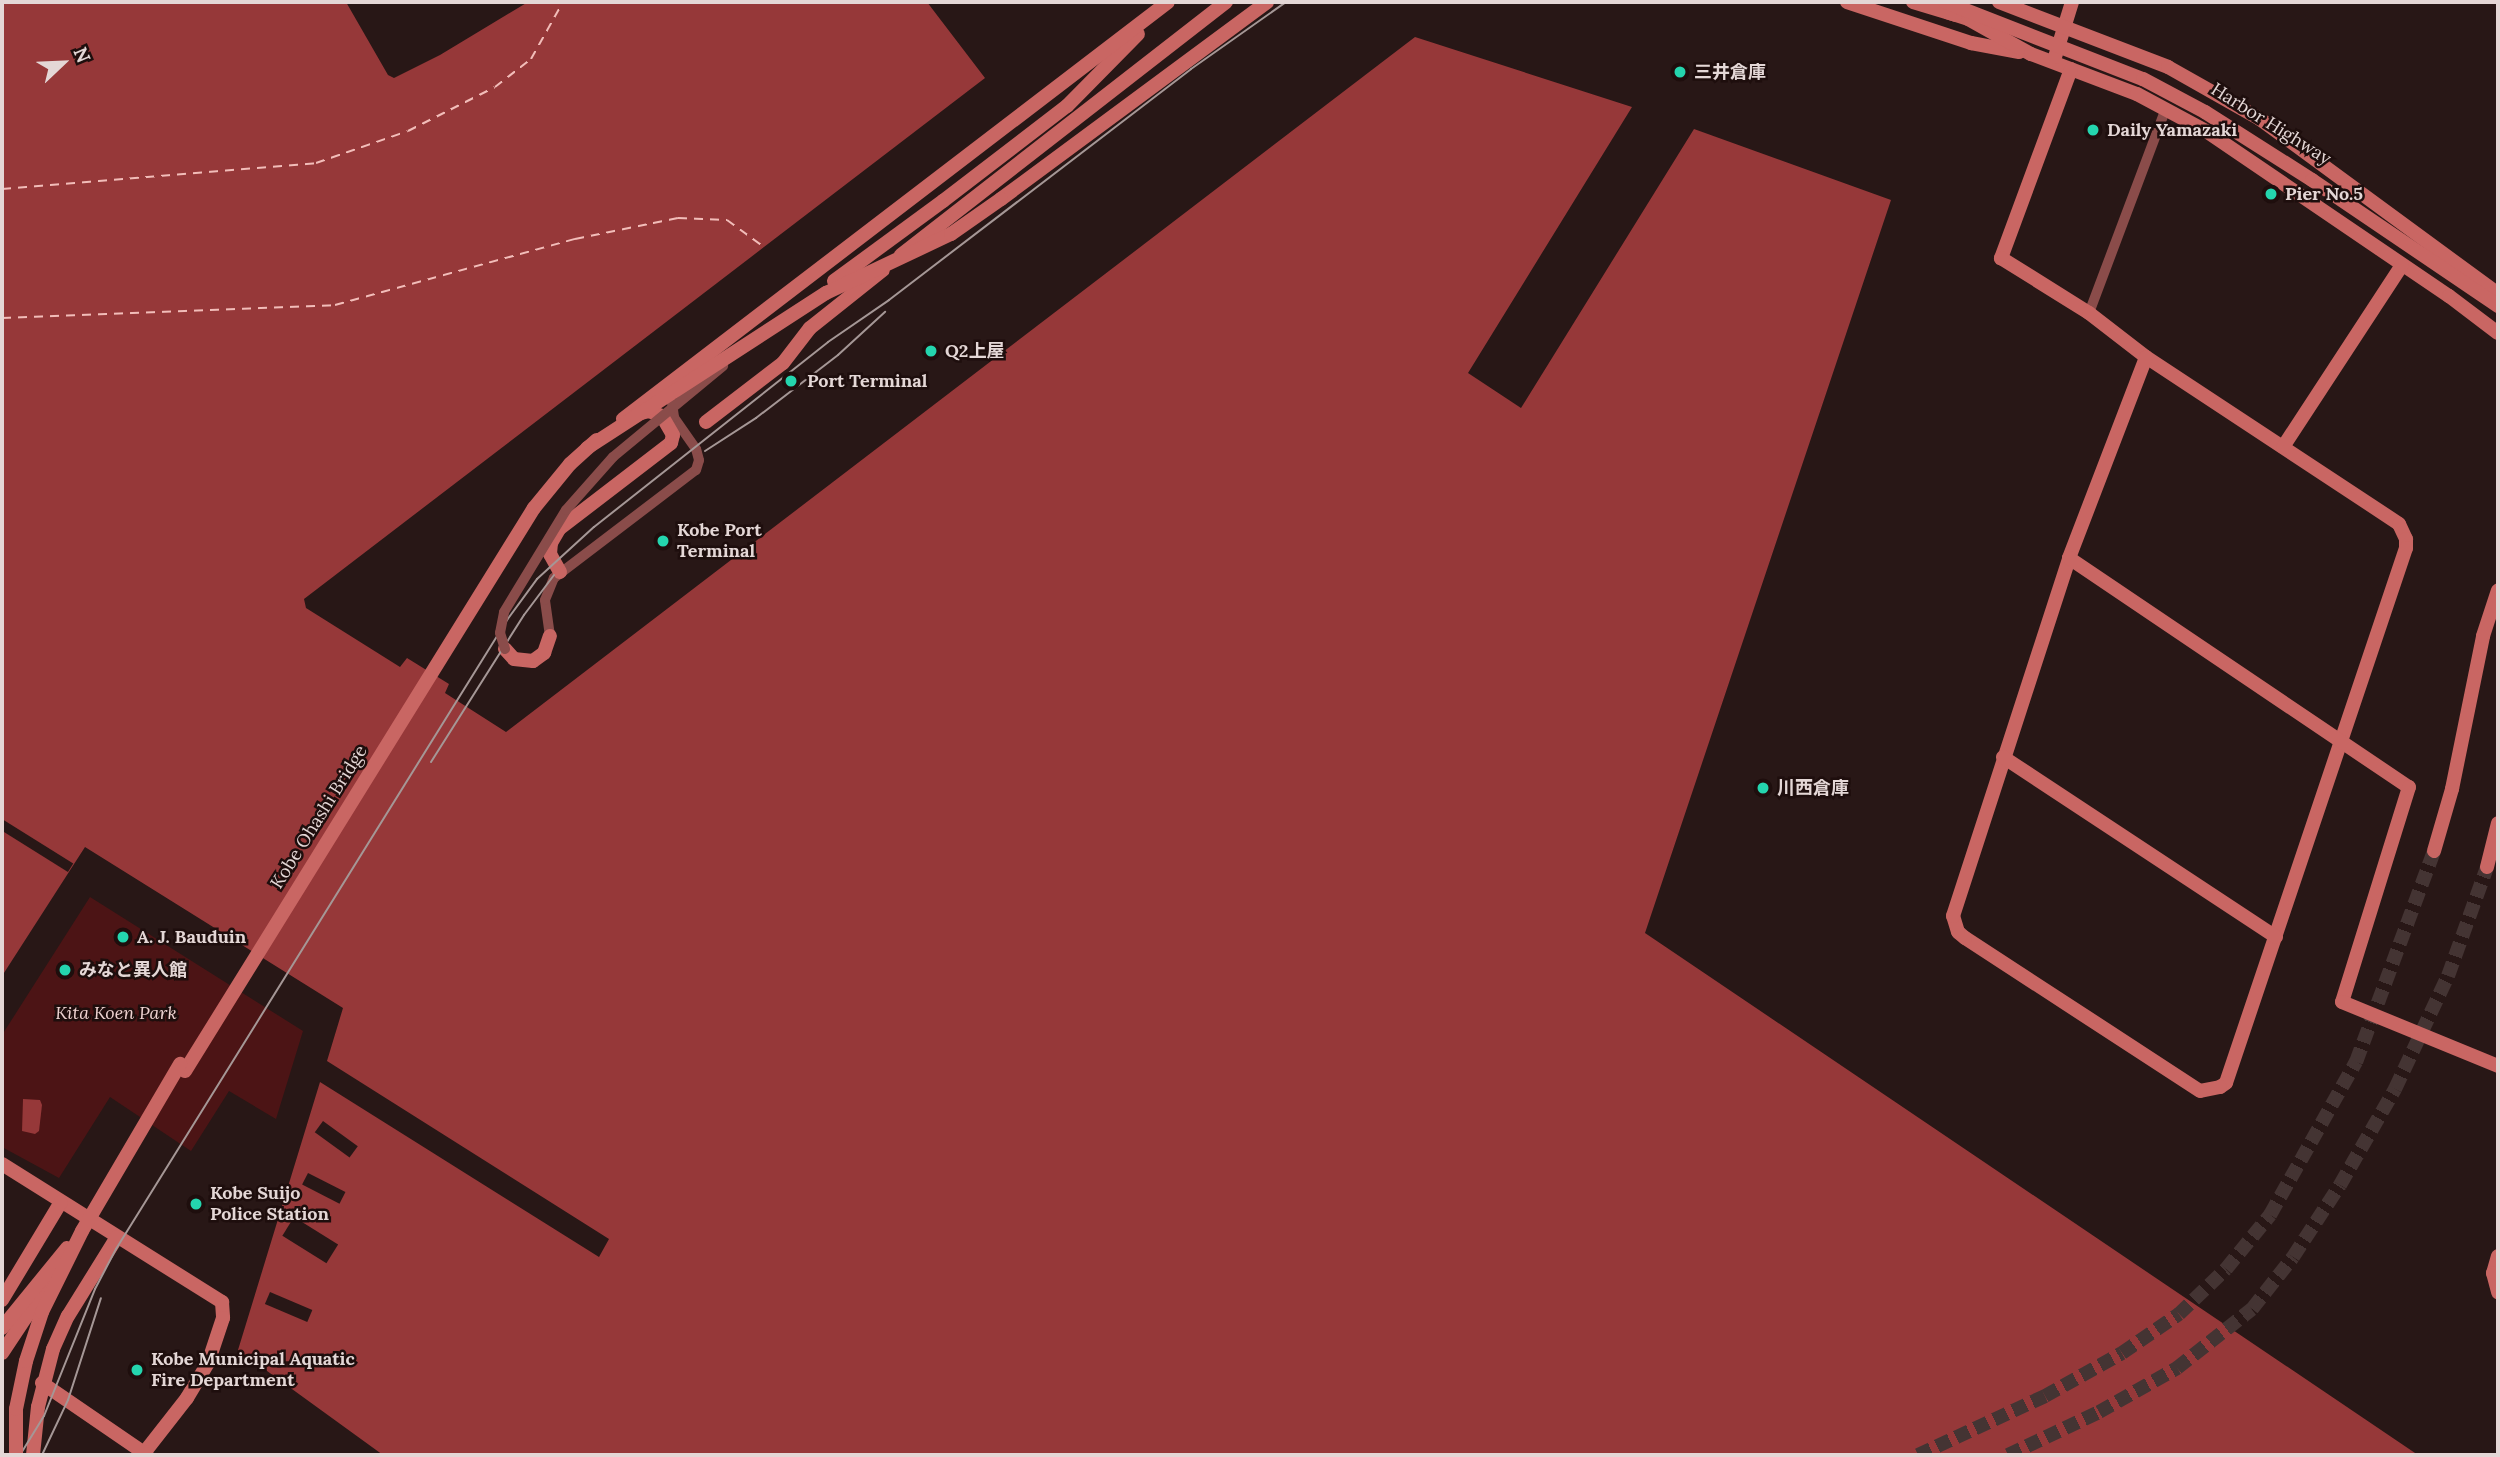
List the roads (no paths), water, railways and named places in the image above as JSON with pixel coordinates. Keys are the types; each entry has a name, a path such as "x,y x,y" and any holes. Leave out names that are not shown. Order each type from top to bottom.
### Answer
{"street":[{"path":"587,448 635,401 682,363 1157,2"},
{"path":"587,448 1168,2"},
{"path":"679,388 672,399 672,413 696,449 699,460 696,470 560,572 550,583 545,600 550,636 544,653 533,661 514,659 505,649 500,633 504,612 543,544 587,484 639,435 782,319 1067,106 1104,71 1130,41 1177,2"},
{"path":"706,422 783,363 810,328 963,205 1226,2"},
{"path":"587,448 826,293 951,234 1001,200 1267,2"},
{"path":"1847,2 1971,43 2031,54 2166,108 2206,131 2498,333"},
{"path":"1913,2 2055,44"},
{"path":"1919,2 1968,19 2031,54"},
{"name":"Harbor Highway","path":"1945,2 2143,79 2205,112 2312,180 2498,306"},
{"name":"Harbor Highway","path":"1965,2 2146,73 2208,106 2498,296"},
{"path":"1999,2 2168,67 2232,101 2498,296"},
{"path":"2054,62 2072,2"},
{"path":"2071,69 2001,258 2089,313 2146,357 2399,524 2406,539 2406,548 2342,743 2227,1083 2200,1091 1958,932 1953,911 2069,558 2146,357"},
{"path":"2089,313 2166,108"},
{"path":"2283,447 2402,265"},
{"path":"587,448 782,319"},
{"path":"560,572 550,554 553,538 559,529 671,443 673,435 662,415 649,411 637,414"},
{"name":"Kobe Ohashi Bridge","path":"183,1067 485,582 534,508 587,448"},
{"path":"2069,558 2409,787 2342,1002 2498,1066"},
{"path":"2434,851 2452,789 2483,636 2498,590"},
{"path":"2003,757 2276,937"},
{"path":"2487,867 2498,823"},
{"path":"16,1455 16,1409 26,1361 42,1312 82,1231 183,1067"},
{"path":"2,1353 183,1067"},
{"path":"2,1164 222,1302 224,1310 208,1363 198,1382 146,1454 42,1383"},
{"path":"2,1300 61,1202"},
{"path":"2,1328 82,1231"},
{"path":"33,1455 42,1383 68,1316 117,1237"},
{"path":"2498,1256 2493,1273 2498,1292"}],"tunnel":[{"path":"1918,1455 2045,1396 2122,1353 2179,1314 2226,1269 2270,1215 2356,1062 2434,851"},
{"path":"2008,1455 2099,1412 2177,1368 2252,1309 2293,1257 2340,1185 2395,1089 2448,976 2487,867"}],"tram line":[{"path":"20,1455 44,1416 95,1289 116,1249 507,620 537,579 594,527 828,342 889,300 1191,69 1286,2"},
{"path":"705,451 756,418 838,355 885,312"},
{"path":"431,762 524,615 554,575"},
{"path":"42,1455 68,1400 101,1298"}],"place":[{"name":"三井倉庫","path":"1680,72"},
{"name":"Daily Yamazaki","path":"2093,130"},
{"name":"Pier No.5","path":"2271,194"},
{"name":"Q2上屋","path":"931,351"},
{"name":"Port Terminal","path":"791,381"},
{"name":"Kobe Port Terminal","path":"663,541"},
{"name":"川西倉庫","path":"1763,788"},
{"name":"A. J. Bauduin","path":"123,937"},
{"name":"みなと異人館","path":"65,970"},
{"name":"Kobe Suijo Police Station","path":"196,1204"},
{"name":"Kobe Municipal Aquatic Fire Department","path":"137,1370"}],"park label":[{"name":"Kita Koen Park","path":"116,1013"}]}
